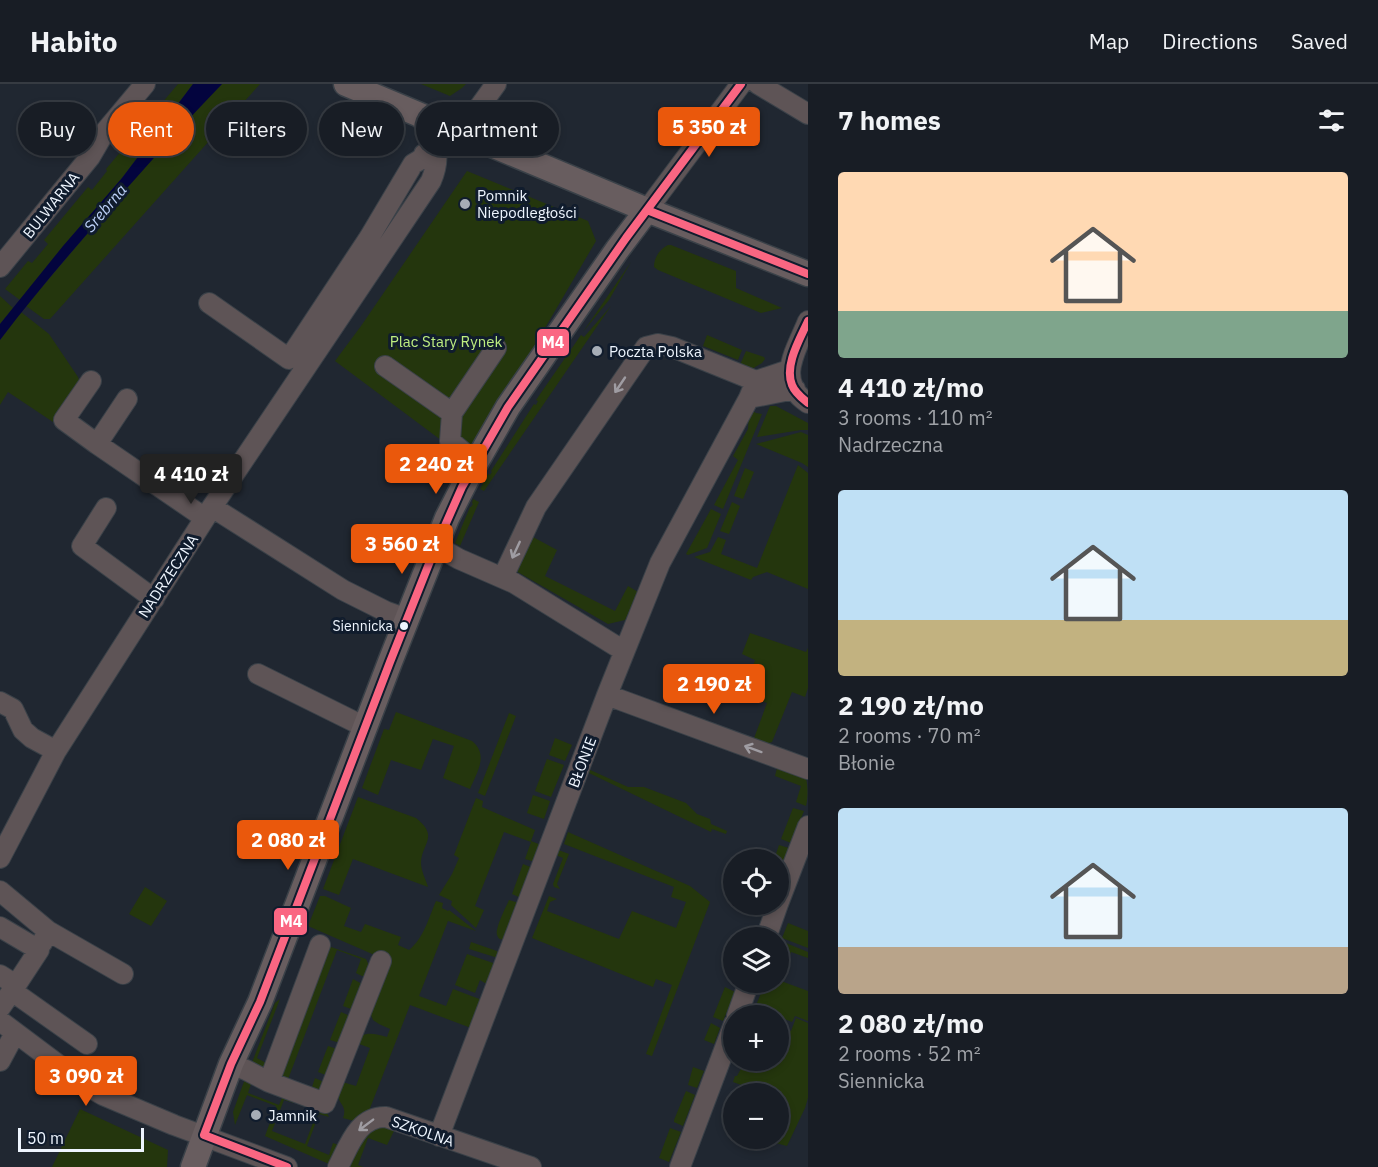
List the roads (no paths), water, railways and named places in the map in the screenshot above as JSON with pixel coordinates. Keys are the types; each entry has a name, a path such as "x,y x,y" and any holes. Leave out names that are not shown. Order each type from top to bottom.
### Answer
{"main road":[{"path":"346,84 416,114"},
{"path":"521,156 647,210 808,274"},
{"path":"193,1167 231,1064 260,1002 407,619 462,487 508,407 647,210"}],"street":[{"name":"BULWARNA","path":"0,267 90,157 104,133 145,84"},
{"path":"483,102 496,84"},
{"path":"647,210 741,84"},
{"path":"758,84 808,114"},
{"path":"209,303 289,359 369,237 413,164 424,156"},
{"name":"NADRZECZNA","path":"0,858 56,751 209,512 431,181 436,156"},
{"path":"503,577 536,507 646,347 665,345 753,389 797,388 808,321"},
{"path":"476,463 450,441 452,413 496,348"},
{"path":"385,366 452,413"},
{"path":"91,381 64,420 97,444 343,590 387,612 407,619"},
{"name":"BŁONIE","path":"439,1136 607,695 660,563 753,389"},
{"path":"97,444 127,399"},
{"path":"106,508 82,546 154,599"},
{"path":"436,546 459,559 503,577 624,651"},
{"path":"258,674 365,727"},
{"path":"607,695 808,769"},
{"path":"0,702 13,709 23,730 32,738 56,751"},
{"path":"789,875 808,826"},
{"path":"0,891 48,932 123,974"},
{"path":"0,927 39,950"},
{"path":"0,1008 9,984 39,950 48,932"},
{"path":"269,1082 320,945"},
{"path":"231,1064 269,1082 325,1102 381,961"},
{"path":"9,984 87,1044"},
{"path":"0,1061 7,1027 102,1095 287,1167"},
{"path":"680,1167 723,1053"},
{"name":"SZKOLNA","path":"338,1167 356,1133 363,1125 379,1117 531,1167"}],"water":[{"path":"193,84 222,84 194,114 194,102 179,102"},
{"name":"Srebrna","path":"139,156 156,156 89,231 0,340 0,324"}],"place":[{"name":"Pomnik Niepodległości","path":"465,204"},
{"name":"Poczta Polska","path":"597,351"},
{"name":"Siennicka","path":"404,626"},
{"name":"Jamnik","path":"256,1115"}],"park label":[{"name":"Plac Stary Rynek","path":"446,341"}]}
